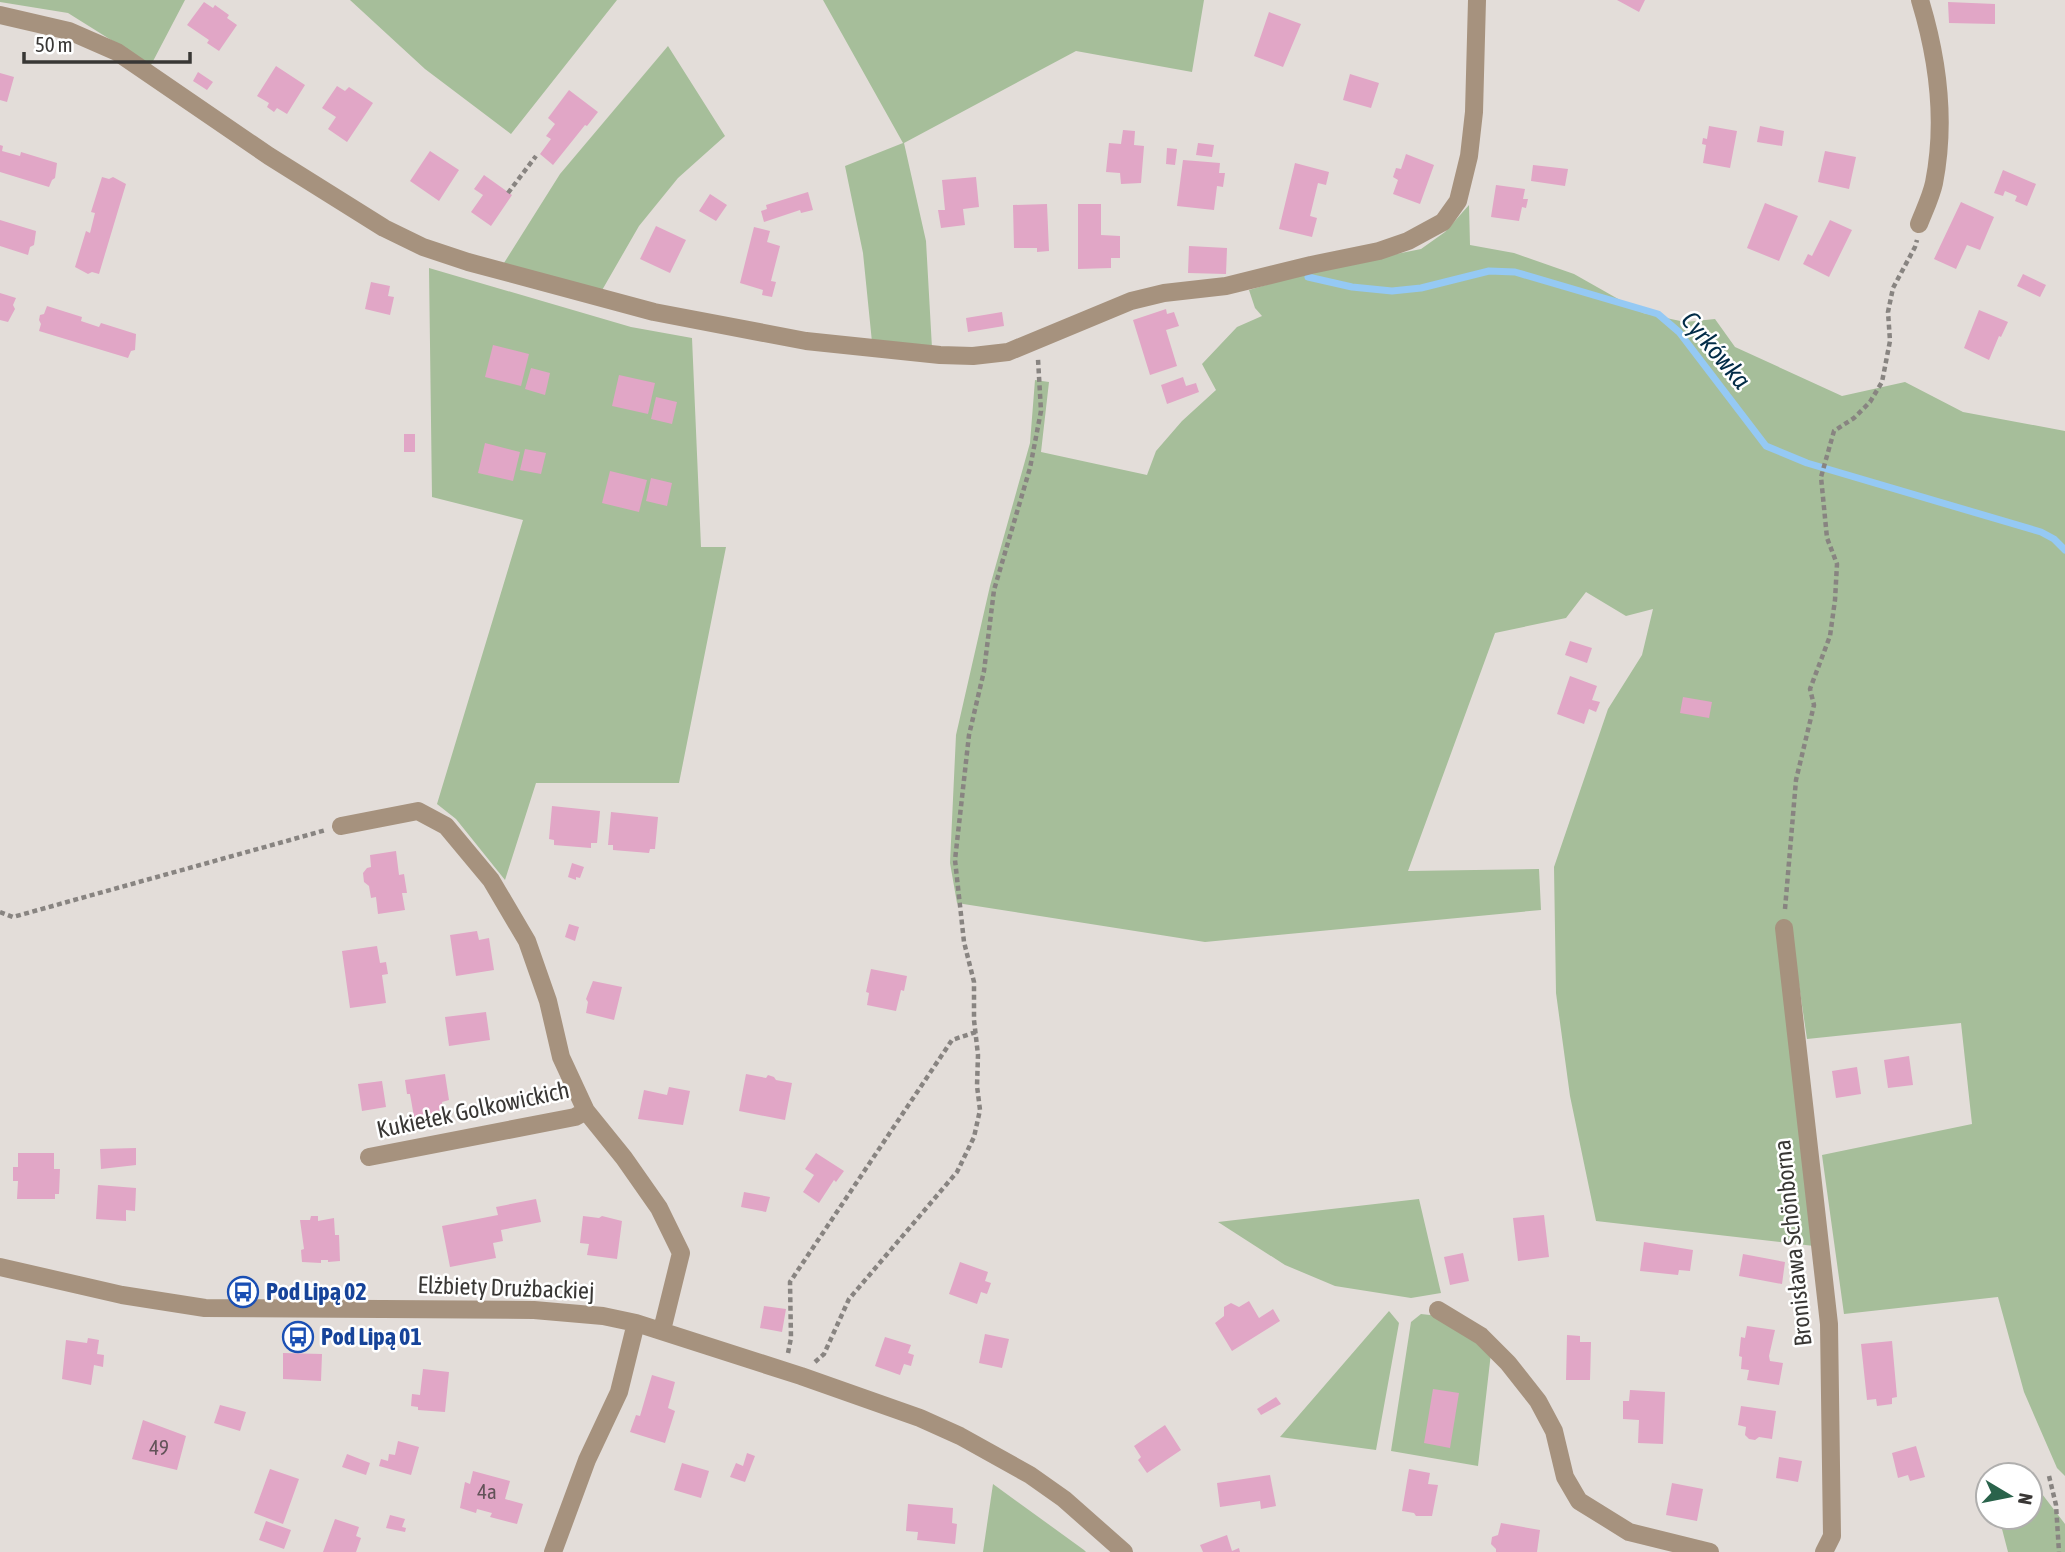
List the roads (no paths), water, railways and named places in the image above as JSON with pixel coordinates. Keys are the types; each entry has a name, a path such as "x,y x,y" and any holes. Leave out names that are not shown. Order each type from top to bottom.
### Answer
{"street":[{"path":"0,15 69,31 117,52 269,156 384,228 423,247 468,262 648,311 806,341 973,356 1008,352 1131,302 1164,293 1226,286 1379,251 1408,241 1443,222 1458,201 1469,156 1474,112 1477,0"},
{"path":"1919,224 1933,186 1941,136 1937,74 1920,0"},
{"name":"Kukiełek Golkowickich","path":"341,826 418,811 446,826 491,880 527,941 548,1001 561,1057 586,1111 652,1198 681,1253 663,1330"},
{"name":"Bronisława Schönborna","path":"1784,928 1829,1324 1832,1536 1824,1552"},
{"name":"Kukiełek Golkowickich","path":"369,1157 575,1117 586,1111"},
{"name":"Elżbiety Drużbackiej","path":"0,1268 122,1295 205,1308 534,1310 603,1316 636,1323 801,1376 920,1419 992,1453 1064,1499 1124,1552"},
{"path":"1438,1310 1481,1336 1508,1363 1538,1401 1554,1431 1565,1477 1579,1501 1629,1532 1710,1552"},
{"path":"552,1552 587,1460 619,1392 636,1323"}],"waterway":[{"name":"Cyrkówka","path":"1308,277 1352,287 1392,291 1421,288 1489,271 1515,272 1658,314 1679,332 1766,446 1807,463 2041,532 2054,539 2065,550"}],"place":[{"name":"Pod Lipą 02","path":"243,1292"},
{"name":"Pod Lipą 01","path":"298,1337"}]}
